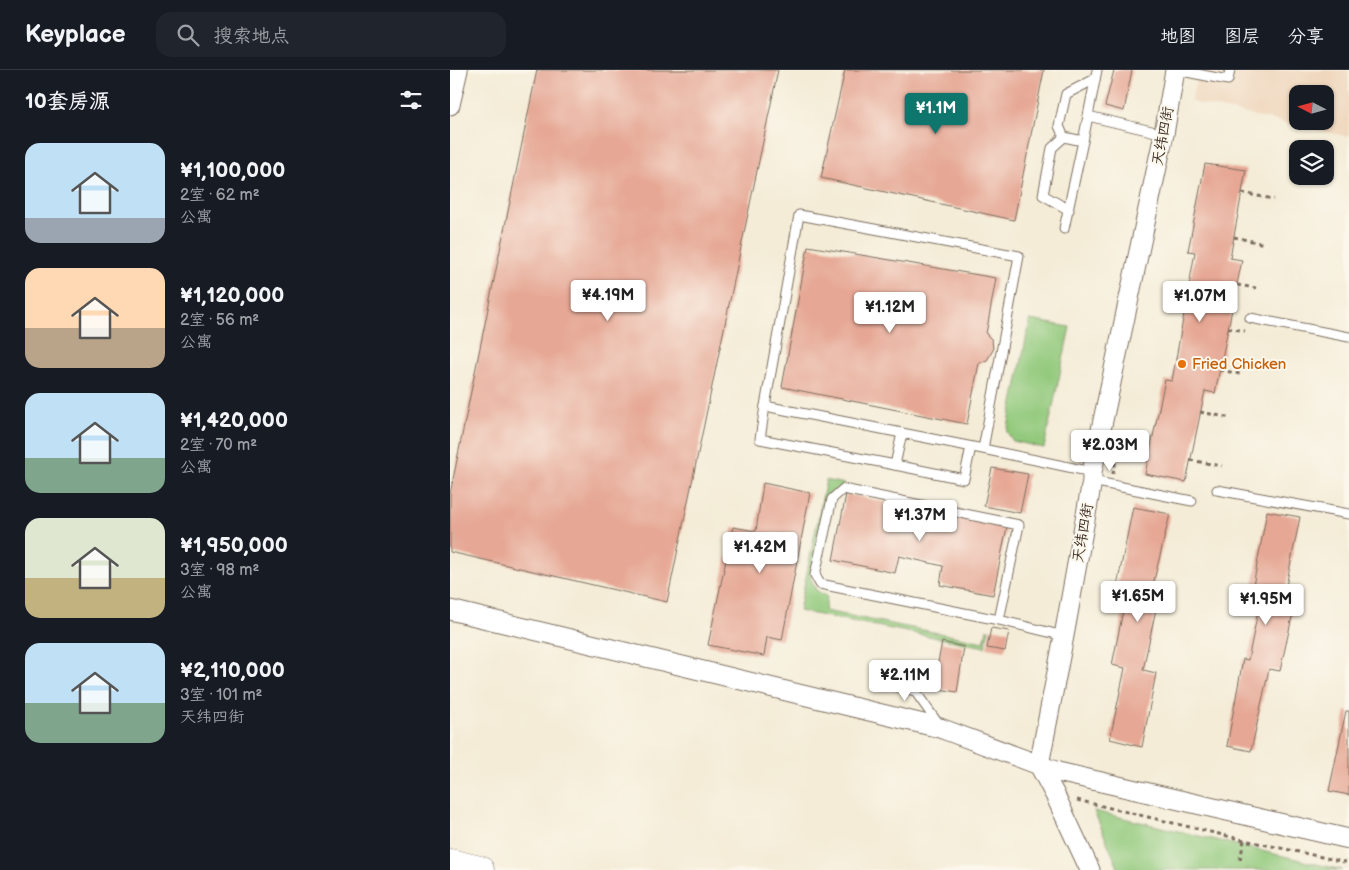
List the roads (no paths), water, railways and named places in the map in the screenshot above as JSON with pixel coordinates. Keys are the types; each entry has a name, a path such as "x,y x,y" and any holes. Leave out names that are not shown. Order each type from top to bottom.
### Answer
{"highway":[{"path":"450,863 480,870"}],"street":[{"path":"450,105 458,70"},
{"name":"天纬四街","path":"1039,765 1092,477 1176,70"},
{"path":"450,610 940,728 1058,772 1349,839"},
{"path":"1039,765 1055,794 1090,870"}],"lane":[{"path":"1176,70 1228,80 1230,70"},
{"path":"1064,229 1096,74"},
{"path":"1064,137 1059,126 1066,94 1096,74"},
{"path":"1088,116 1164,134"},
{"path":"1064,137 1083,141"},
{"path":"1064,137 1052,148 1043,195 1069,210"},
{"path":"971,447 964,479 760,439 799,215 1019,256 983,449"},
{"path":"1250,318 1349,337"},
{"path":"765,406 983,449 1092,477 1110,485 1192,501"},
{"path":"896,465 902,433"},
{"path":"999,620 1019,525 843,489 832,499 814,575 820,584 999,620 1064,636"},
{"path":"1217,490 1349,514"},
{"path":"882,683 915,691 940,728"}],"place":[{"name":"Fried Chicken","path":"1182,364"}]}
